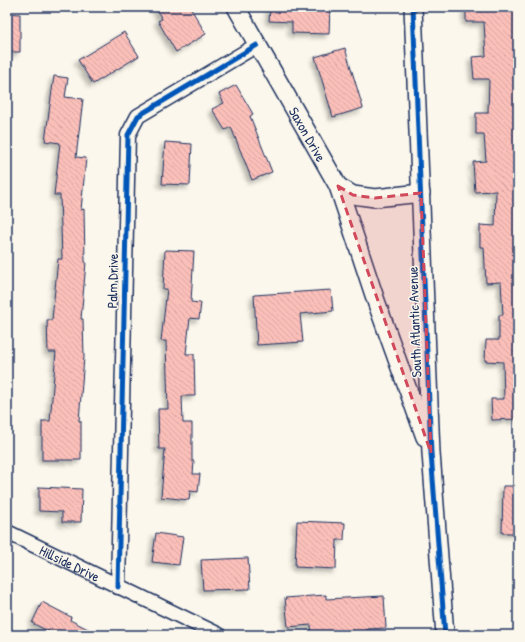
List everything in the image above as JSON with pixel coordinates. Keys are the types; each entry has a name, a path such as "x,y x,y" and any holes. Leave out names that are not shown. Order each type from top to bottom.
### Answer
{"street":[{"name":"Saxon Drive","path":"236,7 338,186 376,301 431,453"},
{"name":"South Atlantic Avenue","path":"413,7 431,453 445,635"},
{"name":"Palm Drive","path":"118,587 128,135 138,116 257,45"},
{"path":"338,186 353,195 375,198 420,193"},
{"name":"Hillside Drive","path":"7,532 219,635"}],"highlighted area":[{"path":"338,186 353,195 375,198 421,193 431,453"}],"building":[{"path":"155,7 190,7 206,34 176,52 158,21 162,19"},
{"path":"270,7 330,7 329,34 292,33 292,22 269,21"},
{"path":"466,7 518,7 518,135 516,135 518,166 518,419 492,420 491,399 504,399 503,362 485,361 486,340 499,340 499,315 503,315 501,282 486,283 484,247 480,247 480,225 495,226 496,191 475,192 473,162 486,161 484,134 476,134 476,113 488,113 489,79 474,79 472,57 486,56 484,22 466,22"},
{"path":"7,13 20,14 20,52 7,52"},
{"path":"124,32 139,56 93,84 78,60"},
{"path":"345,48 363,108 333,117 315,57"},
{"path":"54,76 68,78 65,97 83,99 76,157 86,158 81,210 84,209 86,262 81,319 83,319 84,357 79,421 81,421 81,460 42,460 42,421 50,421 56,352 48,352 47,320 52,320 58,259 62,259 60,195 54,195 60,143 45,141"},
{"path":"236,85 253,114 250,116 272,172 252,180 231,127 225,130 212,109 224,103 219,94"},
{"path":"165,142 192,144 190,185 162,184"},
{"path":"165,250 194,251 191,302 201,303 199,319 190,318 186,354 194,354 195,396 182,396 183,423 192,423 192,461 194,461 193,474 200,474 198,492 190,491 189,500 161,497 165,449 159,449 158,409 168,409 166,341 161,341 167,289 163,289"},
{"path":"331,290 333,311 300,314 303,342 257,345 254,295"},
{"path":"503,486 518,486 518,533 502,533"},
{"path":"39,487 82,489 81,522 62,522 62,512 39,511"},
{"path":"297,521 345,523 344,540 337,540 336,569 295,567"},
{"path":"156,533 183,537 179,565 152,562"},
{"path":"248,558 250,589 203,590 201,560"},
{"path":"326,595 326,599 384,596 386,628 367,629 368,635 312,635 311,625 288,627 285,598"},
{"path":"42,602 71,617 70,620 100,635 56,635 32,623"}],"cycle path":[{"path":"413,7 431,453 445,635"},
{"path":"118,587 128,135 138,116 257,45"}]}
